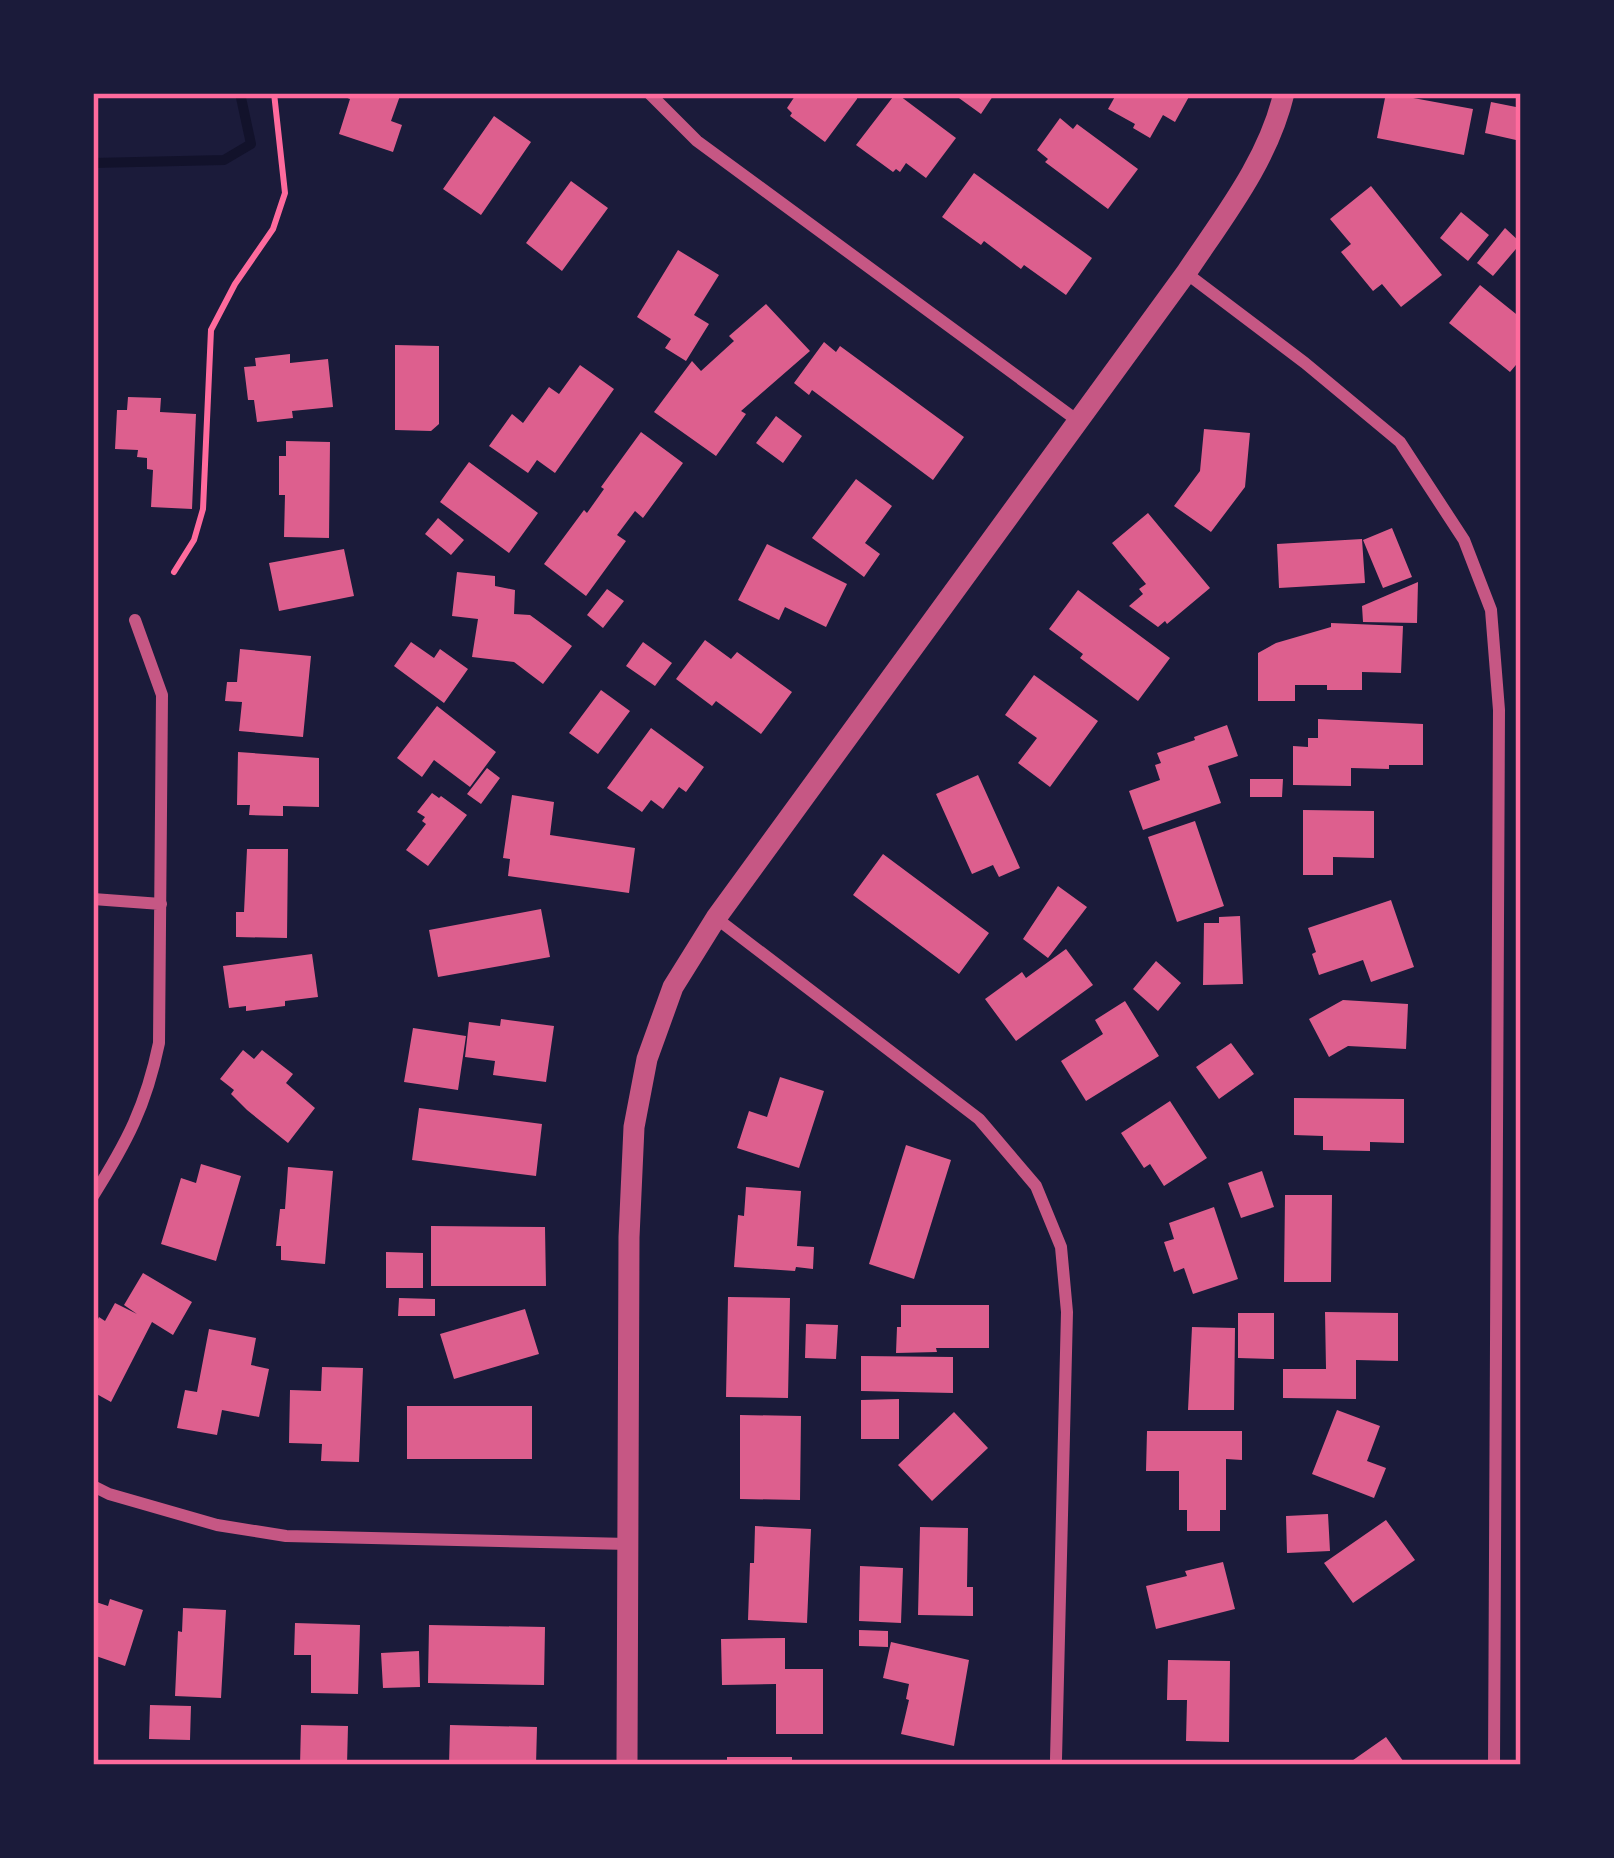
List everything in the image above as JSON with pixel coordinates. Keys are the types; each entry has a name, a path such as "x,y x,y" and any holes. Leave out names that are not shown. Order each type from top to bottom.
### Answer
{"street":[{"path":"650,93 713,154 1078,421"},
{"path":"627,1765 628,1258 634,1127 647,1059 673,987 716,918 1186,273 1252,174 1284,93"},
{"path":"1186,273 1400,442 1464,540 1491,610 1499,710 1494,1765"},
{"path":"93,1196 138,1119 159,1042 162,695 135,620"},
{"path":"93,898 161,904"},
{"path":"716,918 979,1119 1036,1186 1053,1227 1061,1247 1066,1312 1056,1759"},
{"path":"93,1486 217,1525 286,1536 629,1544"}],"path":[{"path":"174,572 194,540 203,509 211,330 235,284 273,229 285,193 274,93"}],"building":[{"path":"335,93 401,93 391,121 402,125 393,152 339,134 350,99"},
{"path":"797,93 858,93 825,142 790,116 787,108"},
{"path":"896,93 956,138 926,178 906,163 900,172 893,172 856,145"},
{"path":"952,93 995,93 981,114"},
{"path":"1117,93 1191,93 1175,122 1163,115 1150,138 1108,109"},
{"path":"1386,93 1473,109 1464,155 1377,138"},
{"path":"1491,102 1521,108 1516,140 1485,133"},
{"path":"494,116 531,142 481,215 443,189"},
{"path":"1060,118 1073,129 1077,124 1138,169 1108,209 1045,162 1048,159 1037,150"},
{"path":"974,173 1092,258 1066,295 942,217"},
{"path":"571,181 608,208 562,271 526,243"},
{"path":"1371,186 1442,275 1401,307 1382,284 1373,291 1341,252 1351,244 1330,219"},
{"path":"1461,212 1489,235 1468,261 1440,238"},
{"path":"1505,228 1521,243 1493,276 1477,263"},
{"path":"678,250 719,275 694,315 709,324 686,361 665,348 671,339 637,317"},
{"path":"1480,285 1521,318 1521,359 1510,372 1449,323"},
{"path":"766,304 810,351 741,411 746,414 716,456 654,412 692,361 701,371 734,341 729,336"},
{"path":"824,342 836,352 840,346 964,437 933,480 812,390 809,395 794,383"},
{"path":"395,345 439,346 439,424 431,431 395,430"},
{"path":"290,354 290,363 328,359 333,407 292,411 293,418 257,422 254,400 248,400 244,367 256,366 255,358"},
{"path":"580,365 614,389 555,473 537,460 528,473 489,446 512,414 523,423 549,387 559,394"},
{"path":"128,397 161,398 160,412 196,414 192,509 151,507 153,470 147,469 147,458 137,457 138,450 115,449 117,410 127,410"},
{"path":"776,416 802,436 783,463 756,443"},
{"path":"1204,429 1250,433 1245,487 1211,532 1174,506 1200,471"},
{"path":"641,432 683,463 643,518 635,511 617,535 626,541 586,596 544,564 584,510 587,513"},
{"path":"286,441 330,442 329,538 284,537 279,456 286,456"},
{"path":"469,462 538,513 509,553 440,502"},
{"path":"856,479 892,506 865,543 880,554 864,577 812,538"},
{"path":"1148,513 1210,588 1158,627 1129,606 1143,594 1139,589 1146,584 1112,543"},
{"path":"438,518 464,540 451,555 425,534"},
{"path":"1392,528 1412,577 1383,588 1363,540"},
{"path":"1362,539 1365,583 1279,588 1277,544"},
{"path":"767,544 847,584 826,627 785,607 779,620 738,600"},
{"path":"344,549 354,596 279,611 269,563"},
{"path":"457,572 495,576 495,586 515,590 514,614 530,615 572,646 543,684 514,662 472,657 478,619 452,616"},
{"path":"1418,582 1417,623 1363,622 1362,606"},
{"path":"607,589 624,601 603,628 587,615"},
{"path":"1078,590 1170,658 1138,701 1049,629"},
{"path":"1331,623 1403,626 1401,673 1362,672 1362,690 1295,685 1295,701 1258,701 1258,653 1331,627"},
{"path":"705,640 731,659 737,652 792,692 761,734 676,679"},
{"path":"411,642 434,658 440,649 468,669 444,703 394,666"},
{"path":"643,642 672,663 655,686 626,666"},
{"path":"240,649 311,656 303,737 239,731 242,702 225,701 227,682 237,682"},
{"path":"1034,675 1098,721 1050,787 1018,763 1037,738 1005,715"},
{"path":"601,690 630,711 598,754 569,733"},
{"path":"437,706 496,752 470,787 434,760 422,777 397,758"},
{"path":"1318,719 1423,724 1423,765 1351,768 1351,786 1293,785 1293,746 1308,747 1308,738 1318,738"},
{"path":"1227,725 1238,756 1208,766 1221,803 1143,830 1129,791 1160,780 1157,753"},
{"path":"651,728 704,767 686,792 679,787 663,809 651,800 642,812 607,788"},
{"path":"238,752 319,758 319,807 283,806 283,816 249,815 250,805 237,805"},
{"path":"487,768 500,778 481,804 467,794"},
{"path":"978,775 1020,868 999,877 993,865 972,874 936,794"},
{"path":"1250,779 1283,779 1282,797 1250,797"},
{"path":"432,793 467,815 428,866 406,850 426,824 417,812"},
{"path":"512,795 554,802 550,835 635,848 629,893 508,876 510,859 503,858"},
{"path":"1303,810 1374,811 1374,858 1333,857 1333,875 1303,875"},
{"path":"1195,821 1224,906 1177,922 1148,837"},
{"path":"247,849 288,849 287,938 236,937 236,912 244,912"},
{"path":"883,854 989,933 959,974 853,895"},
{"path":"1058,886 1087,907 1048,958 1023,939"},
{"path":"1391,900 1414,967 1371,982 1363,960 1319,975 1308,928"},
{"path":"541,909 550,957 438,977 429,930"},
{"path":"1240,916 1243,984 1203,985 1204,923"},
{"path":"1066,949 1093,985 1016,1041 985,999 1022,972 1026,978"},
{"path":"312,954 318,997 246,1011 246,1006 229,1008 223,966"},
{"path":"1156,961 1181,983 1158,1011 1133,989"},
{"path":"1343,1000 1408,1004 1406,1049 1348,1046 1329,1057 1309,1019"},
{"path":"1125,1001 1159,1056 1086,1101 1061,1061 1103,1034 1095,1020"},
{"path":"501,1019 554,1026 546,1082 493,1075 495,1061 465,1057 469,1022 500,1026"},
{"path":"413,1028 466,1036 458,1090 404,1082"},
{"path":"1231,1043 1254,1074 1219,1099 1196,1067"},
{"path":"243,1050 254,1059 262,1050 293,1074 286,1083 315,1108 288,1143 247,1110 220,1079"},
{"path":"780,1077 824,1091 799,1168 737,1148 749,1111 767,1117"},
{"path":"1294,1098 1404,1099 1404,1143 1370,1142 1370,1151 1323,1150 1323,1136 1294,1135"},
{"path":"1170,1101 1207,1158 1164,1186 1150,1164 1144,1168 1121,1133"},
{"path":"419,1108 542,1124 536,1176 412,1160"},
{"path":"906,1145 951,1160 914,1279 869,1264"},
{"path":"201,1164 241,1176 216,1261 161,1244 181,1178 196,1183"},
{"path":"288,1167 333,1171 325,1264 281,1260 281,1246 276,1246"},
{"path":"1262,1171 1274,1207 1241,1218 1228,1183"},
{"path":"746,1187 801,1191 797,1246 814,1247 813,1269 734,1267 738,1215 744,1216"},
{"path":"1285,1195 1332,1195 1331,1282 1284,1282"},
{"path":"1214,1207 1238,1279 1193,1294 1184,1268 1174,1272 1164,1242 1174,1239 1169,1223"},
{"path":"431,1226 545,1227 546,1286 431,1286"},
{"path":"386,1252 423,1253 423,1288 386,1288"},
{"path":"143,1273 192,1302 173,1335 152,1322 111,1402 93,1392 93,1329 99,1317 105,1321 115,1303 137,1314 124,1305"},
{"path":"728,1297 790,1298 788,1398 726,1397"},
{"path":"399,1298 435,1299 435,1316 398,1316"},
{"path":"901,1305 989,1305 989,1348 896,1353"},
{"path":"525,1309 539,1354 454,1379 440,1334"},
{"path":"1325,1312 1398,1313 1398,1361 1356,1360 1356,1399 1283,1398 1283,1369 1326,1369"},
{"path":"1238,1313 1274,1313 1274,1359 1238,1358"},
{"path":"806,1324 838,1325 836,1359 805,1358"},
{"path":"1192,1327 1235,1328 1234,1410 1188,1410"},
{"path":"209,1329 256,1338 251,1365 269,1369 259,1417 222,1410 217,1435 177,1428 185,1390 197,1392"},
{"path":"861,1356 953,1357 953,1393 861,1391"},
{"path":"322,1367 363,1368 359,1462 321,1461 322,1444 289,1443 290,1390 321,1391"},
{"path":"899,1399 899,1439 861,1439 861,1400"},
{"path":"407,1406 532,1406 532,1459 407,1459"},
{"path":"1337,1410 1380,1426 1367,1461 1386,1468 1374,1498 1312,1474"},
{"path":"954,1412 988,1448 932,1501 898,1465"},
{"path":"740,1415 801,1416 800,1500 740,1499"},
{"path":"1147,1431 1242,1431 1242,1460 1226,1459 1226,1510 1220,1510 1220,1531 1187,1531 1187,1510 1179,1510 1179,1471 1146,1471"},
{"path":"1328,1514 1330,1551 1287,1553 1286,1516"},
{"path":"1386,1520 1415,1560 1353,1603 1324,1563"},
{"path":"755,1526 811,1529 807,1623 748,1620"},
{"path":"920,1527 968,1528 967,1587 973,1587 973,1616 918,1615"},
{"path":"1223,1562 1235,1609 1156,1629 1146,1586"},
{"path":"860,1566 903,1568 901,1623 859,1621"},
{"path":"110,1599 143,1610 125,1666 93,1655 93,1601 108,1606"},
{"path":"183,1608 226,1610 221,1698 175,1696"},
{"path":"295,1623 360,1625 358,1694 311,1693 311,1655 294,1655"},
{"path":"429,1625 545,1627 544,1685 428,1683"},
{"path":"859,1630 888,1631 888,1647 859,1646"},
{"path":"785,1638 785,1669 823,1669 823,1734 776,1734 776,1684 722,1685 721,1639"},
{"path":"891,1642 969,1660 954,1746 901,1734 909,1684 883,1678"},
{"path":"419,1651 420,1687 383,1688 381,1653"},
{"path":"1168,1660 1230,1661 1229,1742 1186,1741 1187,1700 1167,1700"},
{"path":"150,1705 191,1706 190,1740 149,1739"},
{"path":"301,1725 348,1726 347,1765 300,1765"},
{"path":"450,1725 537,1727 536,1765 449,1765"},
{"path":"1386,1737 1406,1765 1346,1765"},
{"path":"727,1757 792,1757 792,1765 727,1765"}],"waterway":[{"path":"93,163 224,160 251,144 240,93"}]}
